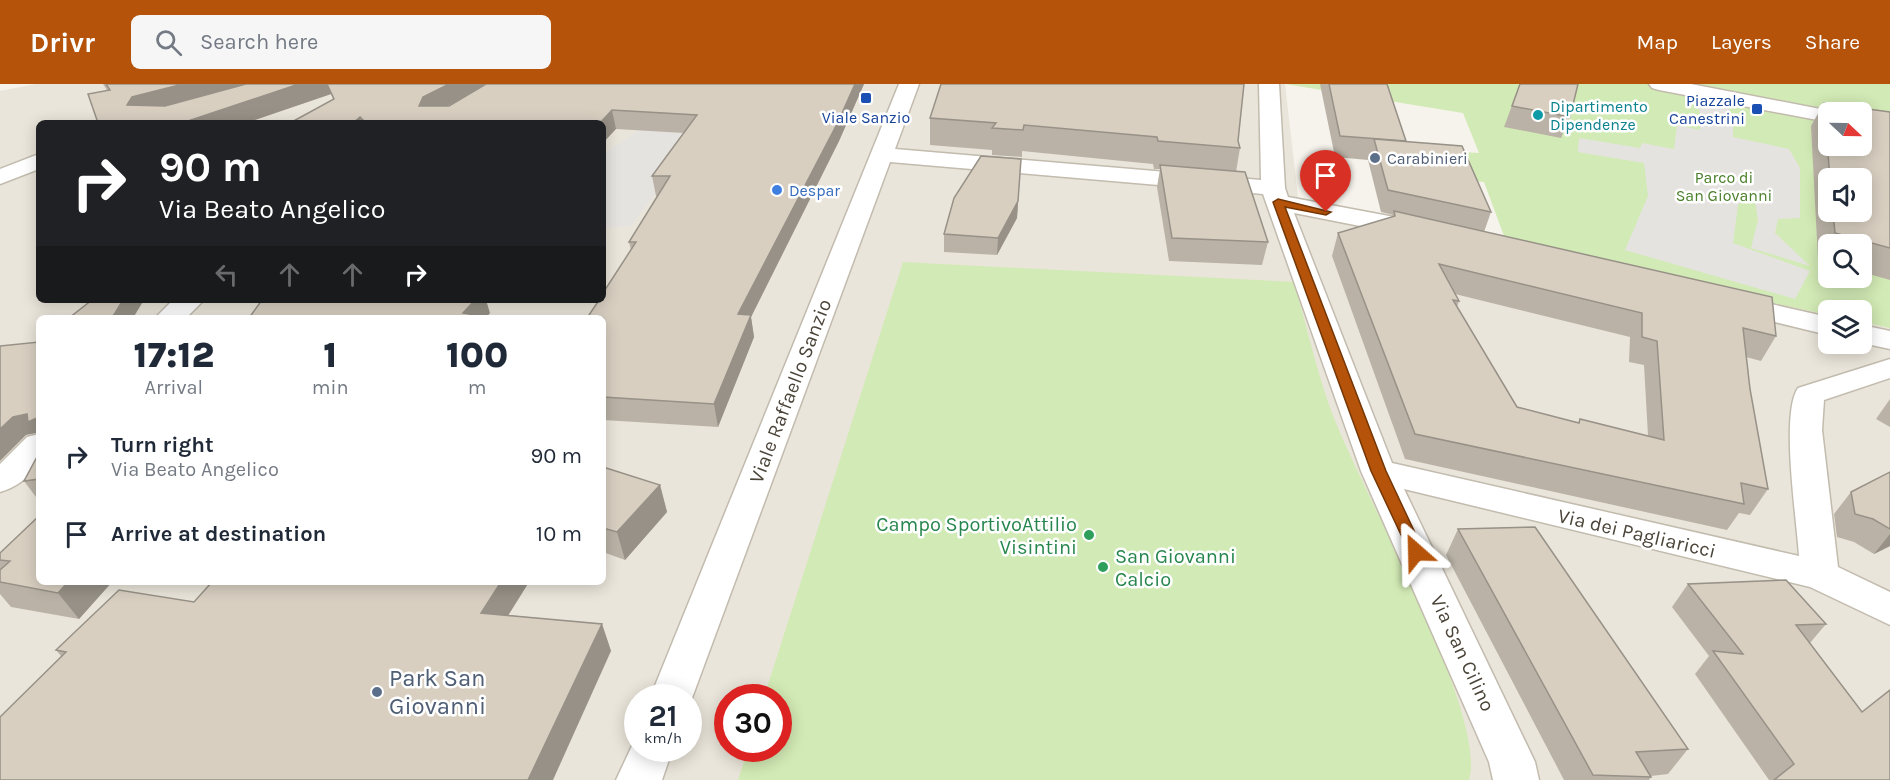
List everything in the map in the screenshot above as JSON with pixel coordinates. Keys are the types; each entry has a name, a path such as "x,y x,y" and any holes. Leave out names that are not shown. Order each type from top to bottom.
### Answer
{"street":[{"name":"Viale Raffaello Sanzio","path":"676,684 909,84"},
{"name":"Via San Cilino","path":"1269,84 1276,195 1378,471 1512,762 1516,780"},
{"path":"1659,84 1818,114"},
{"path":"0,157 36,150"},
{"path":"882,155 1276,195 1444,236"},
{"path":"0,177 36,162"},
{"path":"1703,296 1818,324"},
{"path":"172,315 186,303"},
{"path":"1872,336 1890,340"},
{"path":"1820,574 1806,430 1809,395 1890,368"},
{"path":"0,506 7,475 36,448"},
{"name":"Via dei Pagliaricci","path":"1378,471 1820,574 1890,610"},
{"path":"639,780 646,762"}],"shaded area":[{"path":"36,84 1285,84 1298,197 1818,313 1818,354 1872,354 1872,324 1890,328 1890,780 0,780 0,91"},
{"path":"1696,97 1727,103 1733,119 1733,137 1789,149 1800,168 1800,218 1778,219 1775,233 1810,266 1751,248 1758,220 1755,201 1746,196 1738,205 1733,243 1810,271 1795,299 1625,250 1648,196 1644,163 1578,152 1579,138 1640,148 1642,143 1674,149 1677,125 1700,130 1701,118"},
{"path":"640,130 836,137 825,171 679,163 631,226 606,228 606,152"}],"green space":[{"name":"Parco di San Giovanni","path":"1285,84 1890,84 1890,328 1872,324 1872,300 1818,300 1818,313 1507,244 1484,182 1471,181 1461,152 1479,153 1463,113"},
{"name":"Campo SportivoAttilio Visintini","path":"903,262 1294,282 1329,405 1417,597 1441,653 1459,704 1470,748 1469,780 738,780 744,762 792,762 792,684 768,684"}],"building":[{"path":"106,84 183,84 132,97 127,105 165,106 246,84 299,84 191,120 97,120 88,94 110,90"},
{"path":"327,84 449,84 423,97 419,106 449,106 486,84 855,84 838,122 738,314 751,315 714,404 606,397 606,315 589,315 597,303 606,303 606,288 636,242 629,242 670,176 652,176 697,115 612,110 603,120 363,120 360,117 356,120 296,120 334,99"},
{"path":"941,84 1244,84 1238,141 1240,148 1158,141 1157,137 1024,125 1023,130 992,128 996,123 930,118"},
{"path":"1329,84 1387,84 1406,141 1340,136"},
{"path":"1520,84 1578,84 1570,117 1512,106"},
{"path":"1872,110 1890,112 1890,248 1872,243 1872,234 1835,233 1834,222 1872,222 1872,168 1829,168 1828,156 1872,156"},
{"path":"1374,139 1462,146 1491,212 1388,190"},
{"path":"981,156 1021,159 1018,201 998,238 944,234 954,198"},
{"path":"1160,165 1245,172 1268,242 1172,238"},
{"path":"1394,211 1772,297 1776,336 1743,328 1750,389 1768,489 1741,483 1744,504 1415,434 1338,233 1395,216","holes":["1439,264 1642,313 1642,337 1657,341 1664,440 1580,419 1579,423 1517,407 1453,300 1459,301"]},
{"path":"88,303 121,303 114,315 73,315"},
{"path":"260,303 472,303 463,313 475,315 251,315"},
{"path":"36,342 36,418 28,422 27,414 13,417 0,429 0,346"},
{"path":"36,459 36,479 24,481"},
{"path":"606,468 660,485 617,532 606,529"},
{"path":"1890,472 1890,529 1873,519 1855,514 1851,492"},
{"path":"36,519 36,585 65,585 58,593 0,582 0,570 10,561 0,560 0,553"},
{"path":"1535,527 1688,749 1636,752 1651,777 1593,775 1458,529"},
{"path":"1786,580 1826,624 1796,625 1862,712 1890,690 1890,780 1774,780 1794,764 1713,651 1743,654 1688,584"},
{"path":"209,585 499,585 481,613 602,624 528,780 0,780 0,717 66,652 56,650 119,590 194,602"}],"place":[{"name":"Viale Sanzio","path":"866,98"},
{"name":"Piazzale Canestrini","path":"1757,109"},
{"name":"Dipartimento Dipendenze","path":"1538,115"},
{"name":"Carabinieri","path":"1375,158"},
{"name":"Despar","path":"777,190"},
{"name":"Campo SportivoAttilio Visintini","path":"1089,535"},
{"name":"San Giovanni Calcio","path":"1103,567"},
{"name":"Park San Giovanni","path":"377,692"}],"route":[{"path":"1326,212 1278,202 1305,280 1378,471 1416,552"}]}
